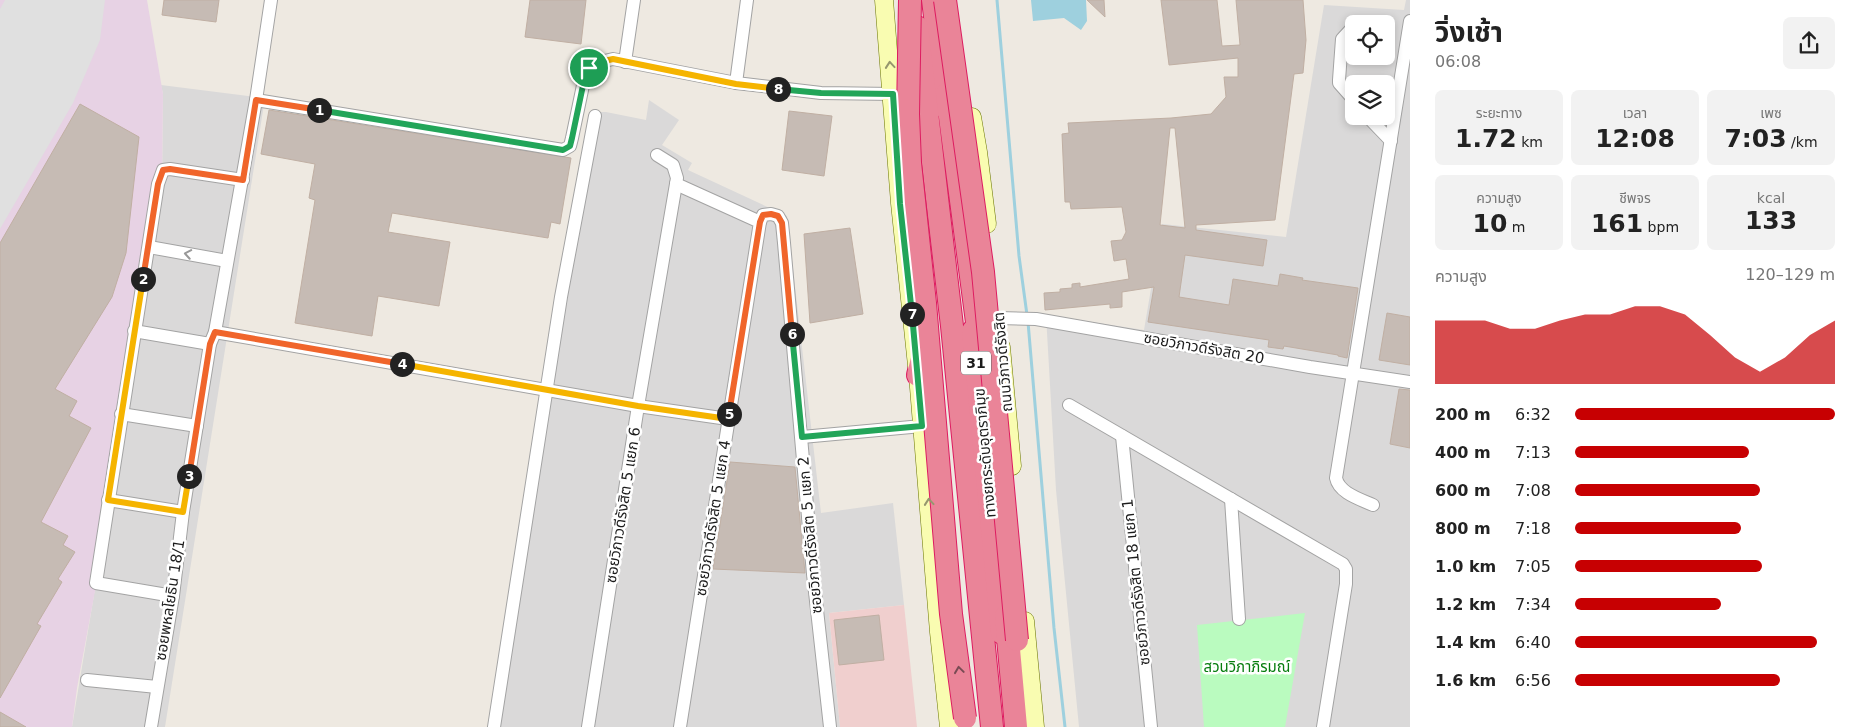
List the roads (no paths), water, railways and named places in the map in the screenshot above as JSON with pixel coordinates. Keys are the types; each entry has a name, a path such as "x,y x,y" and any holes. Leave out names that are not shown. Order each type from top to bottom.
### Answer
{"highway":[{"name":"31","path":"906,0 937,303 965,725"},
{"path":"912,0 908,114 910,164 925,303 951,614 965,725"},
{"name":"ทางยกระดับอุตราภิมุข","path":"912,0 952,326 992,727"},
{"name":"ทางยกระดับอุตราภิมุข","path":"934,0 974,333 1011,727"},
{"name":"ถนนวิภาวดีรังสิต","path":"934,0 981,355 1016,727"},
{"path":"945,0 983,272 1024,727"},
{"path":"918,375 937,303"},
{"path":"981,355 1009,426"}],"main road":[{"path":"884,0 893,94 900,204 922,426 965,725"},
{"name":"ถนนวิภาวดีรังสิต","path":"954,0 964,78 978,152 998,318 1035,727"}],"street":[{"name":"ซอยพหลโยธิน 18/1","path":"151,727 173,596 183,512 210,344 215,332 243,180 271,0"},
{"path":"625,62 634,0"},
{"path":"736,84 747,0"},
{"path":"1373,505 1348,493 1340,486 1336,478 1410,21"},
{"path":"1345,36 1342,39 1339,80 1339,83 1345,90"},
{"path":"256,100 563,150 570,146 586,71 596,63 613,59 736,84 821,93 893,94"},
{"path":"494,727 561,297 595,116"},
{"path":"1376,125 1391,141"},
{"name":"ซอยวิภาวดีรังสิต 5 แยก 6","path":"588,727 638,406 677,178 673,165 657,155"},
{"path":"173,596 96,583 158,184 163,170 170,169 243,180"},
{"path":"676,184 760,222"},
{"name":"ซอยวิภาวดีรังสิต 5 แยก 2","path":"760,222 763,215 771,214 778,216 782,223 813,574 830,727"},
{"name":"ซอยวิภาวดีรังสิต 5 แยก 4","path":"680,727 760,222"},
{"path":"149,247 227,261"},
{"name":"ซอยวิภาวดีรังสิต 20","path":"998,318 1028,319 1410,382"},
{"path":"134,332 210,344"},
{"path":"215,332 638,406 728,419"},
{"path":"1069,405 1343,564 1346,569 1346,584 1323,727"},
{"path":"121,414 197,426"},
{"path":"802,437 922,426"},
{"name":"ซอยวิภาวดีรังสิต 18 แยก 1","path":"1122,436 1151,727"},
{"path":"1231,499 1239,619"},
{"path":"108,500 183,512"},
{"path":"87,680 157,687"}],"water":[{"path":"1031,0 1086,0 1087,21 1081,30 1064,18 1033,21"}],"waterway":[{"path":"997,0 1019,256 1027,315"},
{"path":"1028,322 1054,628 1065,727"}],"park label":[{"name":"สวนวิภาภิรมณ์","path":"1247,667"}]}
